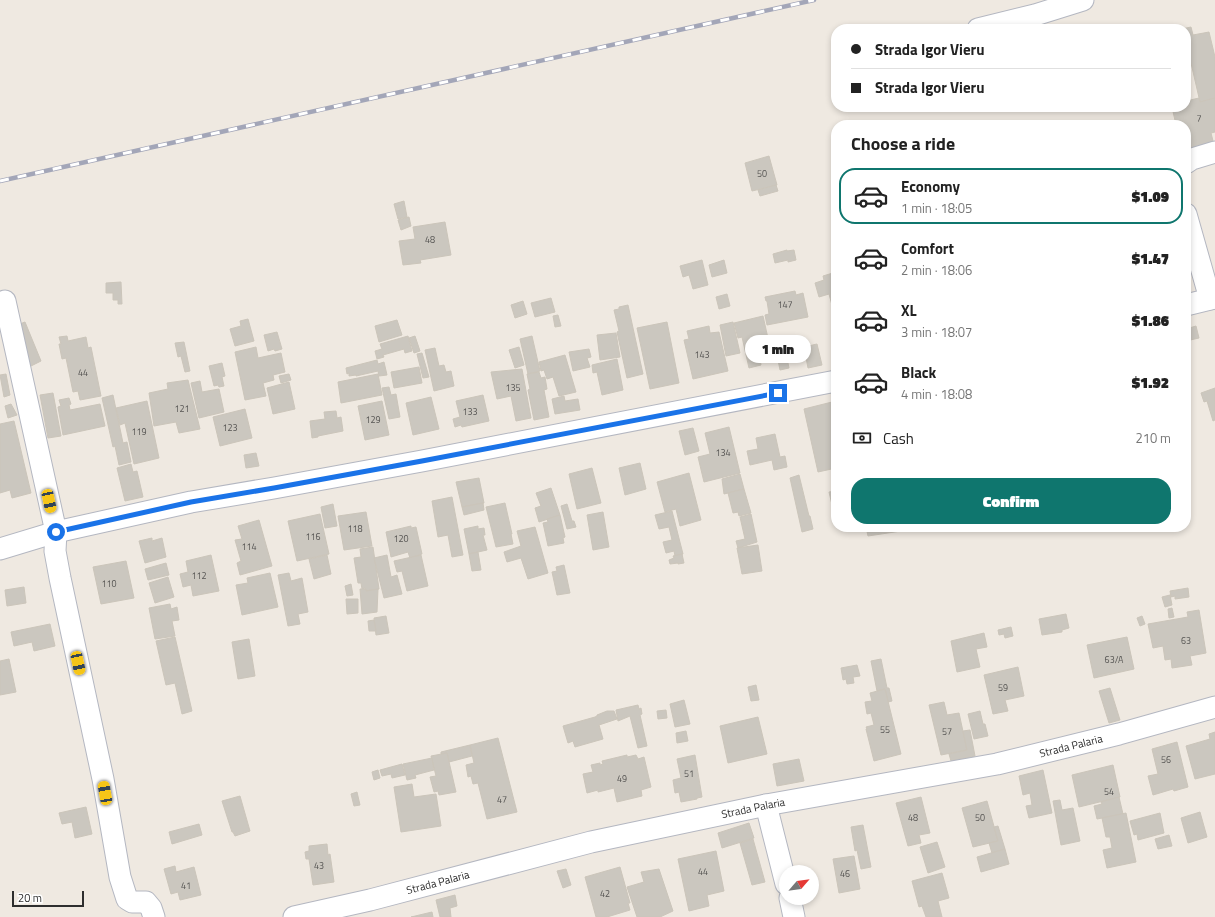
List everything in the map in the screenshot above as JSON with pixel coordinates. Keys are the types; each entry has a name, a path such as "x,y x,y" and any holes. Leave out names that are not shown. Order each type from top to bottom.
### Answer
{"street":[{"path":"998,24 1035,15 1083,0"},
{"path":"1191,160 1215,152"},
{"path":"1191,230 1212,299 1191,304"},
{"path":"5,301 56,532 55,551 60,578 103,779 120,877 127,899 132,902 146,902 151,908 154,917"},
{"path":"0,549 56,532 191,502 422,461 831,383"},
{"name":"Strada Palaria","path":"294,917 378,898 591,842 766,805 997,764 1119,734 1215,707"},
{"path":"766,805 781,865"},
{"path":"791,905 794,917"}],"building":[{"path":"1191,27 1193,35 1209,32 1215,57 1215,98 1200,102 1191,63"},
{"path":"1199,98 1200,102 1215,98 1215,132 1211,133 1214,145 1192,151 1191,120 1175,120 1173,112 1191,112 1191,100"},
{"path":"769,156 777,185 752,191 745,163"},
{"path":"776,185 778,191 760,196 758,190"},
{"path":"404,201 407,217 398,219 394,204"},
{"path":"409,217 411,226 401,230 398,220"},
{"path":"445,222 451,255 420,260 421,263 403,265 399,241 415,239 413,227"},
{"path":"787,250 794,250 796,260 775,263 773,254"},
{"path":"702,260 708,285 693,289 689,275 683,277 680,266"},
{"path":"724,260 727,273 712,277 709,265"},
{"path":"831,274 831,301 829,294 819,297 815,283 824,280 823,276"},
{"path":"121,282 122,304 118,304 118,300 113,300 113,293 106,293 106,283"},
{"path":"795,291 796,295 803,293 808,317 767,325 765,315 769,314 765,297"},
{"path":"727,294 730,306 719,309 716,297"},
{"path":"551,298 555,312 535,317 531,303"},
{"path":"523,301 527,314 515,318 511,305"},
{"path":"628,305 643,374 627,378 614,310"},
{"path":"558,315 561,326 555,327 553,316"},
{"path":"763,316 772,356 760,359 761,365 749,368 742,337 738,338 734,323"},
{"path":"248,319 254,341 235,346 230,329 241,326 240,321"},
{"path":"397,320 402,335 379,342 375,326"},
{"path":"25,322 41,361 25,369 9,328"},
{"path":"667,322 679,383 650,389 637,328"},
{"path":"733,322 740,353 726,356 720,325"},
{"path":"709,326 710,333 719,332 728,371 693,379 684,340 689,339 687,331"},
{"path":"1196,326 1199,338 1191,340 1191,328"},
{"path":"277,332 282,349 268,351 264,335"},
{"path":"616,333 620,357 600,360 597,335"},
{"path":"67,336 68,341 86,337 88,348 91,347 101,396 80,400 78,391 73,392 66,358 62,359 59,344 61,344 59,337"},
{"path":"408,336 412,351 405,353 404,349 383,355 384,357 377,359 375,351 382,349 380,344"},
{"path":"415,336 420,351 414,353 409,338"},
{"path":"532,336 540,371 528,374 520,339"},
{"path":"184,342 190,371 185,372 181,356 178,357 175,343"},
{"path":"817,344 822,365 808,368 804,347"},
{"path":"256,347 258,358 281,353 285,372 273,375 274,380 263,383 266,396 245,400 235,352"},
{"path":"519,347 524,365 515,368 509,350"},
{"path":"435,348 439,366 444,365 446,372 451,371 454,386 434,391 425,350"},
{"path":"589,349 591,357 587,358 590,367 573,371 569,352"},
{"path":"422,353 429,377 423,378 417,354"},
{"path":"565,355 576,392 559,396 553,377 547,379 544,370 541,371 539,362"},
{"path":"787,358 789,368 780,370 778,360"},
{"path":"617,359 623,390 602,395 597,372 593,373 592,365"},
{"path":"377,360 378,364 384,362 387,375 379,376 378,371 356,376 349,376 349,373 347,374 346,368"},
{"path":"222,363 225,376 222,377 224,386 214,386 209,366"},
{"path":"419,367 422,383 394,388 391,372"},
{"path":"522,369 531,418 516,421 511,396 497,399 491,372"},
{"path":"539,372 541,378 545,377 547,389 544,390 549,417 534,420 528,390 530,389 527,374"},
{"path":"6,374 10,395 4,397 0,375"},
{"path":"289,374 291,380 281,383 279,376"},
{"path":"378,374 382,395 341,403 338,382"},
{"path":"188,380 200,429 179,433 176,422 154,426 149,393 168,389 167,383"},
{"path":"200,381 202,392 219,389 224,412 199,418 191,383"},
{"path":"289,382 295,409 273,414 267,388"},
{"path":"389,387 391,395 396,394 400,417 389,419 382,388"},
{"path":"1215,388 1215,420 1213,421 1207,401 1204,402 1201,393"},
{"path":"53,393 61,436 48,438 40,395"},
{"path":"113,395 123,443 127,442 131,462 119,465 115,446 113,447 102,398"},
{"path":"483,395 489,421 462,427 461,425 455,427 453,419 460,417 456,401"},
{"path":"564,396 565,401 578,399 580,410 555,414 552,399"},
{"path":"431,397 439,429 413,435 406,403"},
{"path":"69,398 71,404 69,405 70,410 100,404 105,426 63,435 58,407 61,406 59,400"},
{"path":"147,401 159,458 134,464 125,423 120,425 116,408"},
{"path":"382,401 389,435 365,440 358,406"},
{"path":"831,402 831,469 818,472 804,409"},
{"path":"11,404 17,415 8,418 5,406"},
{"path":"245,409 252,438 220,446 213,417"},
{"path":"336,411 337,418 341,417 343,431 312,438 310,421 325,419 324,412"},
{"path":"14,421 31,493 12,498 10,490 0,493 0,424"},
{"path":"729,427 740,473 704,482 698,457 710,454 705,433"},
{"path":"693,428 699,451 685,455 679,431"},
{"path":"775,434 780,457 785,456 787,467 774,470 772,460 750,465 747,451 758,449 756,438"},
{"path":"256,453 259,466 246,468 244,455"},
{"path":"640,463 646,489 625,495 619,468"},
{"path":"131,464 133,472 137,471 143,497 125,501 117,468"},
{"path":"592,468 601,503 577,509 569,474"},
{"path":"689,473 701,520 680,526 676,509 665,512 657,482"},
{"path":"740,474 744,489 724,494 722,479"},
{"path":"799,475 813,529 802,532 790,478"},
{"path":"479,478 484,503 462,507 456,482"},
{"path":"551,488 560,515 539,522 535,508 541,506 536,493"},
{"path":"744,489 751,513 739,516 738,512 733,513 728,493"},
{"path":"452,497 463,555 452,557 448,535 438,537 432,501"},
{"path":"483,503 484,510 464,515 462,507"},
{"path":"505,503 513,544 496,547 486,507"},
{"path":"333,504 337,526 325,528 321,507"},
{"path":"567,504 572,521 574,521 576,527 567,529 561,506"},
{"path":"672,511 683,554 675,556 674,551 666,553 663,542 672,540 669,527 659,529 655,515"},
{"path":"366,512 372,546 344,550 338,516"},
{"path":"603,512 609,547 593,550 587,515"},
{"path":"320,514 329,554 297,561 288,521"},
{"path":"751,514 757,542 738,548 736,541 745,539 740,517"},
{"path":"560,515 565,537 563,538 564,543 548,546 543,523 548,522 547,519"},
{"path":"259,520 272,566 240,575 237,563 241,561 235,540 242,539 238,526"},
{"path":"411,526 411,528 416,527 422,554 410,558 408,552 391,557 386,532"},
{"path":"478,526 478,529 484,528 485,535 483,535 487,550 469,554 464,529"},
{"path":"535,527 548,573 528,579 521,558 507,562 504,552 521,546 517,531"},
{"path":"867,532 894,532 868,536"},
{"path":"152,538 152,541 162,538 166,557 145,563 139,541"},
{"path":"758,545 762,571 742,574 737,548"},
{"path":"373,547 379,589 366,591 365,588 362,589 361,583 358,583 354,558 361,557 360,549"},
{"path":"478,552 481,570 472,571 469,554"},
{"path":"682,554 684,563 670,564 669,560 674,558 673,556"},
{"path":"211,555 219,591 193,596 191,585 183,587 180,574 188,572 186,561"},
{"path":"327,555 331,574 314,579 309,559"},
{"path":"387,555 391,577 397,575 402,594 384,598 374,558"},
{"path":"421,555 428,586 407,591 402,571 397,572 394,561"},
{"path":"126,561 134,598 101,604 93,567"},
{"path":"166,563 169,575 148,580 145,569"},
{"path":"564,565 570,593 557,595 552,572 557,571 556,567"},
{"path":"270,573 278,607 242,615 236,585 248,583 247,578"},
{"path":"289,573 291,581 302,578 308,612 298,614 300,624 288,626 278,575"},
{"path":"168,577 174,597 155,603 149,583"},
{"path":"351,584 353,595 347,596 345,586"},
{"path":"24,587 26,603 7,606 5,590"},
{"path":"1188,588 1189,597 1175,599 1175,596 1171,597 1170,591"},
{"path":"360,589 366,589 366,591 378,589 377,612 362,614"},
{"path":"1170,595 1172,605 1165,607 1162,597"},
{"path":"346,599 358,599 358,613 347,614"},
{"path":"170,604 171,609 177,607 179,620 172,621 175,636 155,639 149,608"},
{"path":"1172,608 1174,617 1169,618 1168,609"},
{"path":"1199,610 1206,653 1190,656 1192,665 1172,668 1171,659 1165,660 1163,646 1153,648 1148,624 1188,617 1187,612"},
{"path":"1066,614 1069,628 1062,630 1062,632 1042,635 1039,619"},
{"path":"386,616 389,633 376,635 374,618"},
{"path":"1142,616 1145,624 1140,626 1137,618"},
{"path":"374,620 376,631 369,631 368,621"},
{"path":"50,624 55,646 34,651 32,642 14,646 11,632"},
{"path":"1011,627 1013,636 1005,638 1004,634 999,635 998,630"},
{"path":"984,633 987,647 976,649 980,667 957,672 951,641"},
{"path":"175,637 192,711 182,714 175,683 166,685 156,641"},
{"path":"1127,637 1134,669 1094,678 1087,645"},
{"path":"249,639 255,676 238,679 232,642"},
{"path":"9,659 16,692 0,695 0,661"},
{"path":"881,659 887,688 889,688 892,701 888,702 885,689 877,691 871,661"},
{"path":"857,665 860,676 853,677 854,683 847,684 846,679 843,680 841,668"},
{"path":"1018,667 1024,696 1005,700 1008,711 993,714 984,675"},
{"path":"756,685 759,700 751,701 748,687"},
{"path":"1110,688 1120,720 1109,723 1099,691"},
{"path":"885,689 901,754 874,761 866,727 874,725 871,713 867,714 865,702 872,701 870,693"},
{"path":"684,700 690,724 675,727 670,704"},
{"path":"944,702 947,715 959,713 967,750 941,755 929,705"},
{"path":"638,705 639,709 641,708 642,714 640,715 647,746 638,748 630,716 618,721 616,710"},
{"path":"666,710 667,718 658,719 657,711"},
{"path":"607,711 614,711 617,719 599,725 603,739 575,747 573,741 568,743 563,726 595,717"},
{"path":"980,711 988,736 974,739 968,714"},
{"path":"758,717 767,754 728,763 720,726"},
{"path":"970,730 975,756 951,761 949,754 967,750 963,731"},
{"path":"686,731 688,741 677,743 676,733"},
{"path":"1215,732 1215,774 1195,779 1186,746 1210,739 1209,734"},
{"path":"498,738 517,812 487,819 478,783 473,784 471,776 468,777 466,765 474,763 470,745"},
{"path":"1177,742 1188,787 1174,791 1173,789 1153,795 1148,776 1158,774 1152,749"},
{"path":"470,745 472,756 449,762 447,753 441,754 441,752"},
{"path":"447,753 456,792 439,795 438,791 434,792 430,777 436,776 431,756"},
{"path":"627,755 627,757 636,755 638,759 644,757 651,787 641,790 642,796 617,802 614,788 587,793 583,774 593,772 591,765 600,763 600,765 603,764 602,761"},
{"path":"695,755 702,797 681,802 679,792 675,793 673,780 681,778 677,759"},
{"path":"432,758 434,770 415,775 416,778 407,780 403,764"},
{"path":"799,759 804,781 777,786 773,764"},
{"path":"402,764 405,775 392,778 391,774 382,776 380,770"},
{"path":"1113,765 1120,797 1079,807 1072,775"},
{"path":"378,770 380,778 374,780 372,772"},
{"path":"1043,770 1052,813 1029,818 1026,806 1032,805 1030,793 1023,795 1019,776"},
{"path":"412,784 414,797 436,794 441,826 401,832 394,787"},
{"path":"357,792 360,805 354,806 351,794"},
{"path":"240,796 250,831 235,836 232,832 222,801"},
{"path":"921,797 930,833 919,835 921,843 908,846 896,803"},
{"path":"1119,797 1123,814 1097,819 1094,806 1102,804 1101,802"},
{"path":"1060,800 1062,810 1073,808 1080,841 1061,845 1053,801"},
{"path":"987,801 998,841 973,847 962,808"},
{"path":"86,807 92,834 75,838 72,822 62,824 59,813"},
{"path":"1200,812 1207,837 1188,843 1181,818"},
{"path":"1126,813 1136,862 1107,868 1103,850 1112,848 1110,837 1106,837 1102,818"},
{"path":"1160,813 1164,833 1138,840 1137,834 1134,835 1130,821"},
{"path":"749,823 754,838 722,848 718,833"},
{"path":"199,824 202,835 172,844 169,832"},
{"path":"863,825 871,867 861,869 857,850 855,851 851,827"},
{"path":"998,826 1005,849 992,853 989,843 998,841 994,827"},
{"path":"1169,835 1172,846 1158,849 1155,839"},
{"path":"753,839 765,882 752,885 740,843"},
{"path":"937,842 945,867 928,873 920,847"},
{"path":"327,844 334,882 313,885 309,859 306,859 305,852 309,851 309,846"},
{"path":"1005,849 1009,864 981,872 977,857"},
{"path":"716,851 724,891 707,895 709,906 689,911 678,859"},
{"path":"854,856 860,889 839,893 833,859"},
{"path":"175,866 176,872 194,867 201,895 180,900 178,892 171,894 164,869"},
{"path":"620,867 630,903 628,903 630,910 607,917 596,917 585,877"},
{"path":"566,869 571,885 563,888 557,871"},
{"path":"659,869 673,911 660,917 637,917 627,887 644,882 641,872"},
{"path":"942,873 949,898 938,901 942,917 926,917 922,906 919,907 912,881"},
{"path":"455,895 457,906 450,908 451,917 440,917 436,900"},
{"path":"432,912 433,917 411,917"}],"railway":[{"path":"0,181 814,0"}],"route":[{"path":"56,532 191,502 422,461 778,393"}]}
